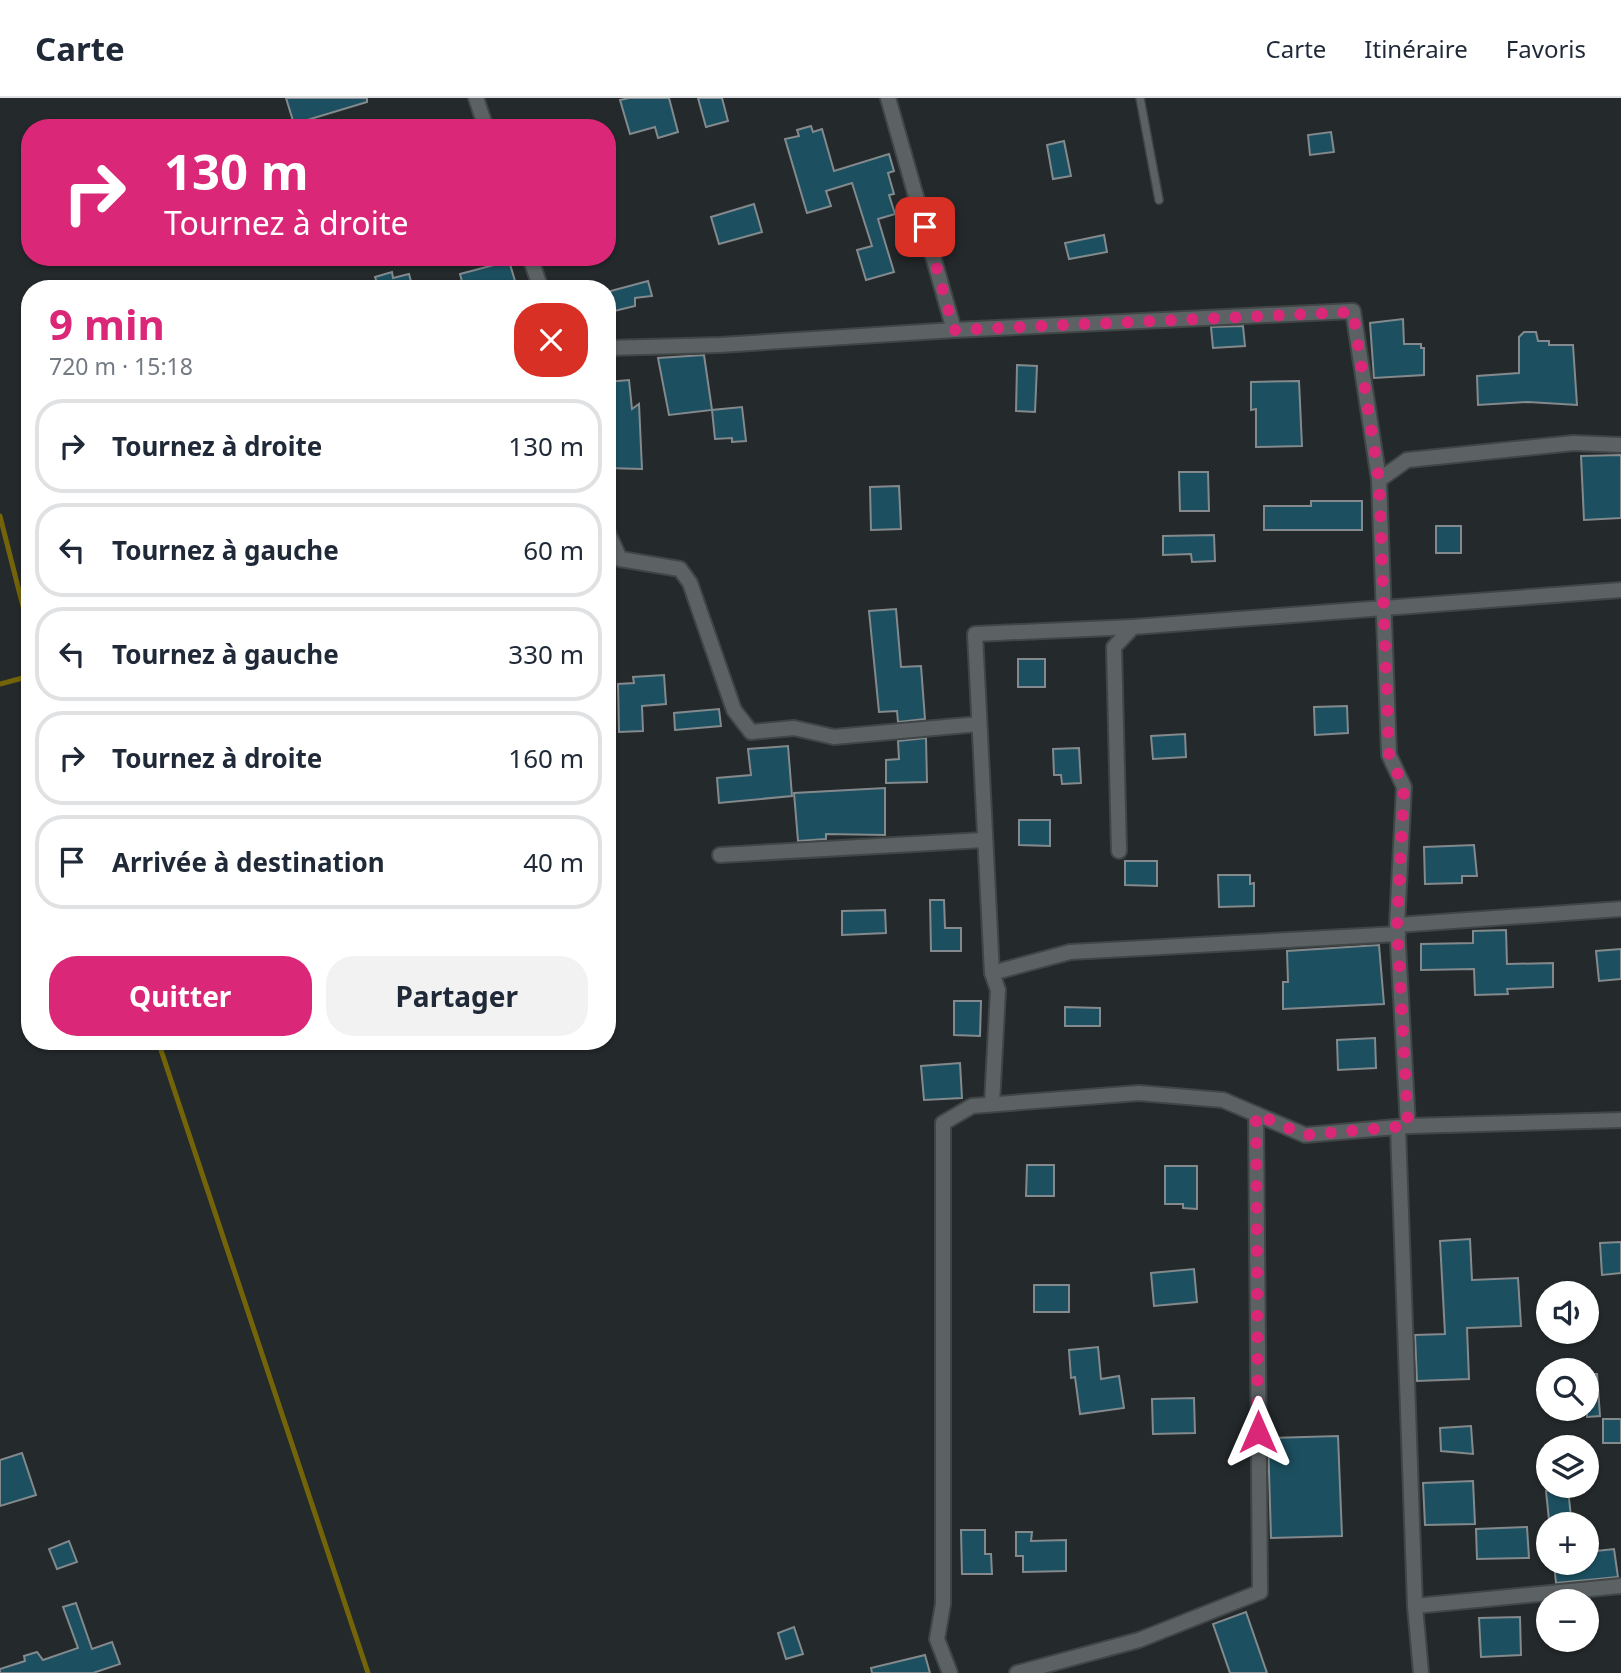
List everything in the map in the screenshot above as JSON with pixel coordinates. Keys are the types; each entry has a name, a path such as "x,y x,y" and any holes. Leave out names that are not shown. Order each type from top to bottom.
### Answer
{"street":[{"path":"476,98 483,119"},
{"path":"888,98 954,330"},
{"path":"616,348 720,345 954,330 1353,312 1379,480 1389,755 1404,787 1397,930 1415,1606 1421,1673"},
{"path":"1379,480 1407,460 1574,443 1621,445"},
{"path":"616,549 621,559 680,569 690,583 734,710 751,732 794,728 834,737 979,724"},
{"path":"992,1104 998,990 992,973 975,634 1133,627 1621,590"},
{"path":"1119,851 1114,647 1133,627"},
{"path":"720,855 984,840"},
{"path":"992,973 1070,953 1397,930 1621,909"},
{"path":"950,1673 937,1639 943,1604 943,1123 972,1106 1139,1093 1223,1100 1305,1135 1403,1127 1621,1120"},
{"path":"1017,1673 1139,1640 1260,1592 1256,1114"},
{"path":"1415,1606 1621,1586"}],"lane":[{"path":"1140,98 1159,200"}],"building":[{"path":"286,98 367,98 367,102 311,119 292,119"},
{"path":"669,98 678,132 658,138 655,127 630,134 620,100"},
{"path":"698,98 722,98 728,121 706,127"},
{"path":"811,126 813,132 822,129 834,171 889,154 894,171 888,173 894,194 889,195 895,214 878,219 894,272 866,280 857,250 872,246 852,183 826,191 831,206 807,213 785,139 799,136 797,130"},
{"path":"1331,132 1334,152 1310,155 1308,135"},
{"path":"1064,141 1071,176 1053,179 1047,145"},
{"path":"754,204 762,232 719,244 711,217"},
{"path":"1104,235 1107,252 1069,259 1065,243"},
{"path":"490,266 511,266 515,280 462,280 460,274"},
{"path":"392,272 393,278 409,274 411,280 376,280 375,277"},
{"path":"648,281 652,296 635,298 635,306 616,311 616,290"},
{"path":"1403,319 1404,344 1421,344 1421,348 1424,348 1424,375 1374,378 1370,323"},
{"path":"1243,326 1245,346 1213,348 1211,327"},
{"path":"1524,332 1536,332 1538,341 1549,341 1549,345 1573,345 1577,405 1528,402 1478,405 1477,376 1519,373 1519,337"},
{"path":"704,355 712,410 669,415 658,358"},
{"path":"1017,365 1037,366 1035,412 1016,411"},
{"path":"629,380 632,409 639,404 642,469 616,468 616,381"},
{"path":"1299,381 1302,446 1256,447 1256,409 1251,410 1251,382"},
{"path":"742,407 746,441 715,439 712,410"},
{"path":"1621,455 1621,518 1584,520 1581,456"},
{"path":"1179,472 1208,472 1209,511 1180,511"},
{"path":"899,486 901,529 871,530 870,487"},
{"path":"1311,501 1362,501 1362,530 1264,530 1264,506 1311,506"},
{"path":"1436,526 1461,526 1461,553 1436,553"},
{"path":"1214,535 1215,561 1192,562 1191,554 1163,555 1163,536"},
{"path":"896,609 901,667 921,666 925,719 898,722 897,711 879,712 869,611"},
{"path":"1018,659 1045,659 1045,687 1018,687"},
{"path":"664,675 666,704 642,706 643,731 619,732 618,684 634,683 633,677"},
{"path":"1347,706 1348,733 1315,735 1314,707"},
{"path":"719,709 721,726 675,730 674,713"},
{"path":"1185,734 1186,757 1153,759 1151,736"},
{"path":"926,738 927,782 886,783 886,760 899,759 898,741"},
{"path":"788,746 792,796 719,803 717,778 751,775 748,749"},
{"path":"1079,748 1081,783 1062,784 1061,775 1054,775 1053,749"},
{"path":"885,788 885,835 826,834 826,839 798,841 794,793"},
{"path":"1019,820 1050,820 1050,846 1019,845"},
{"path":"1474,845 1477,876 1462,876 1462,883 1425,884 1424,847"},
{"path":"1125,861 1157,861 1157,886 1125,885"},
{"path":"1218,875 1250,875 1250,884 1254,883 1254,906 1219,907"},
{"path":"930,900 944,900 945,928 961,928 961,951 931,951"},
{"path":"885,910 886,933 842,935 842,911"},
{"path":"1506,930 1507,964 1553,963 1553,987 1507,989 1508,994 1475,995 1474,969 1421,970 1421,944 1473,943 1473,931"},
{"path":"1379,945 1384,1004 1283,1009 1283,982 1288,982 1287,951"},
{"path":"1621,949 1621,979 1599,981 1596,951"},
{"path":"954,1001 981,1001 980,1036 954,1035"},
{"path":"1065,1007 1100,1008 1100,1026 1065,1026"},
{"path":"1375,1038 1376,1068 1338,1070 1337,1040"},
{"path":"960,1063 962,1098 924,1100 921,1066"},
{"path":"1027,1165 1054,1165 1054,1196 1026,1196"},
{"path":"1165,1166 1197,1166 1197,1209 1183,1208 1183,1204 1165,1204"},
{"path":"1470,1239 1472,1280 1518,1278 1521,1326 1467,1328 1469,1379 1417,1381 1415,1335 1445,1334 1440,1241"},
{"path":"1621,1242 1621,1273 1602,1275 1600,1243"},
{"path":"1194,1269 1197,1302 1154,1306 1151,1273"},
{"path":"1034,1285 1069,1285 1069,1312 1034,1312"},
{"path":"1098,1347 1101,1379 1119,1376 1124,1408 1080,1414 1075,1377 1071,1378 1069,1350"},
{"path":"1194,1398 1195,1433 1153,1434 1152,1399"},
{"path":"1603,1419 1621,1419 1621,1443 1603,1443"},
{"path":"1471,1426 1473,1454 1441,1451 1440,1428"},
{"path":"1338,1436 1342,1536 1271,1538 1268,1438"},
{"path":"22,1453 36,1495 0,1506 0,1460"},
{"path":"1473,1481 1475,1524 1425,1525 1423,1483"},
{"path":"1547,1498 1569,1498 1570,1512 1548,1512"},
{"path":"1527,1527 1529,1558 1477,1559 1476,1529"},
{"path":"961,1530 985,1530 985,1554 991,1554 992,1574 962,1574"},
{"path":"1016,1532 1032,1532 1031,1541 1066,1540 1066,1571 1023,1572 1023,1556 1016,1556"},
{"path":"69,1541 77,1562 57,1569 49,1549"},
{"path":"1614,1549 1618,1577 1556,1583 1555,1575 1599,1575 1599,1551"},
{"path":"76,1603 92,1649 112,1642 120,1664 93,1673 0,1673 0,1669 25,1661 24,1656 37,1652 43,1660 78,1648 63,1607"},
{"path":"1246,1612 1267,1673 1230,1673 1213,1624"},
{"path":"1520,1617 1521,1655 1481,1657 1479,1618"},
{"path":"794,1627 803,1654 786,1659 778,1633"},
{"path":"925,1655 930,1673 872,1673 871,1668"}],"waterway":[{"path":"0,516 21,599"},
{"path":"0,684 21,678"},
{"path":"161,1050 368,1673"}],"route":[{"path":"925,227 954,330 1353,312 1379,480 1389,755 1404,787 1397,925 1408,1126 1305,1135 1256,1114 1258,1432"}]}
